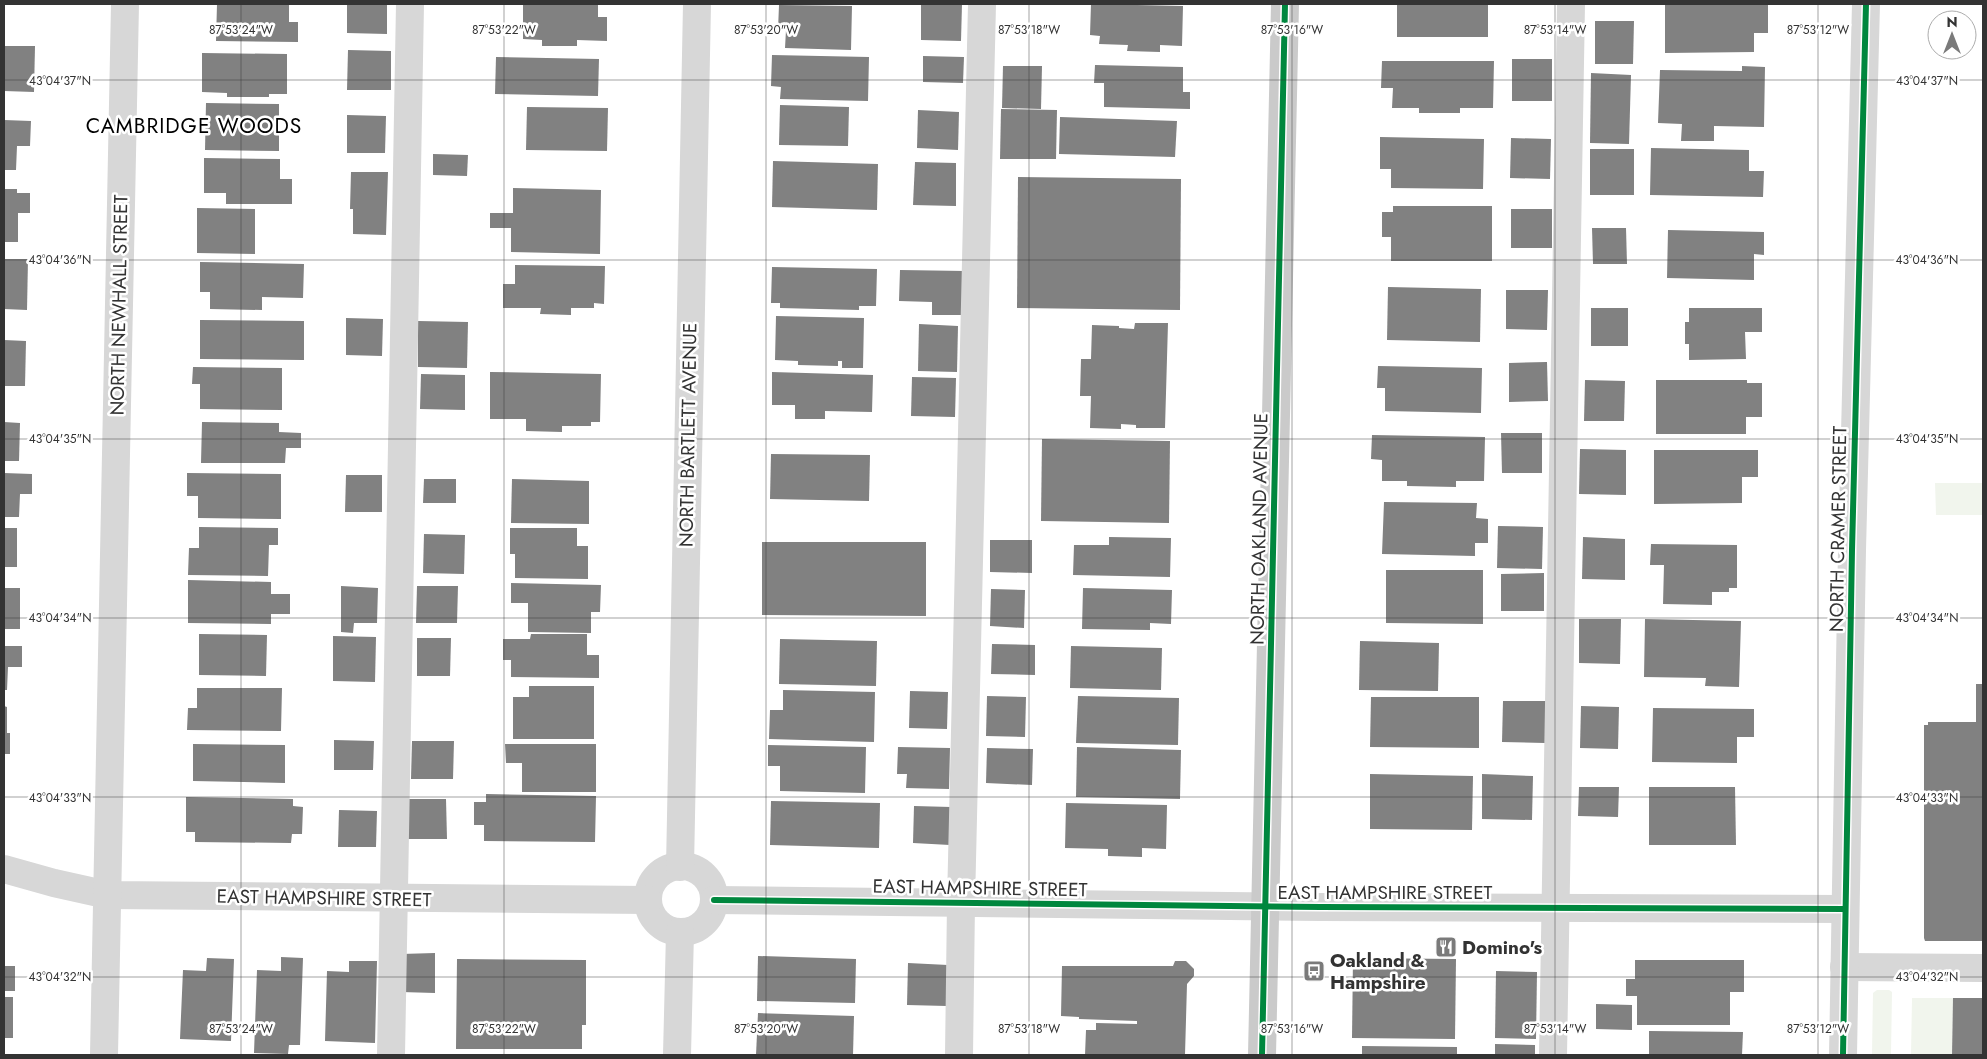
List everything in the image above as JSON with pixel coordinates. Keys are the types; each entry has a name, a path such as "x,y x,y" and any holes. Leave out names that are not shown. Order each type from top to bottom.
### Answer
{"main road":[{"name":"NORTH OAKLAND AVENUE","path":"1262,1055 1285,4"}],"street":[{"name":"NORTH NEWHALL STREET","path":"104,1055 125,4"},
{"path":"391,1055 410,4"},
{"name":"NORTH BARTLETT AVENUE","path":"680,866 697,4"},
{"path":"959,1055 982,4"},
{"path":"1553,1055 1571,4"},
{"name":"NORTH CRAMER STREET","path":"1843,1055 1852,560 1866,4"},
{"path":"680,866 692,868 706,878 711,886 714,900 707,920 692,930 680,932 666,929 658,924 649,909 648,891 658,876 665,870 680,866"},
{"name":"EAST HAMPSHIRE STREET","path":"4,869 108,895 648,900"},
{"name":"EAST HAMPSHIRE STREET","path":"714,900 1266,906 1845,909"},
{"path":"678,1055 680,932"},
{"path":"1844,967 1983,968"}],"shaded area":[{"path":"1935,483 1983,483 1983,515 1936,515"},
{"path":"1877,990 1889,990 1892,992 1891,1055 1872,1055 1873,993"},
{"path":"1912,998 1953,998 1952,1055 1911,1055"}],"building":[{"path":"217,4 289,4 289,22 298,22 298,42 216,41"},
{"path":"347,4 387,4 387,34 347,33"},
{"path":"523,4 598,4 598,17 607,17 607,41 577,40 577,46 542,46 542,40 523,39"},
{"path":"921,4 962,4 961,41 921,40"},
{"path":"1091,4 1183,6 1182,46 1160,45 1160,52 1127,51 1128,45 1099,44 1100,36 1090,35"},
{"path":"1397,4 1488,4 1488,37 1397,37"},
{"path":"1665,4 1768,4 1768,33 1754,33 1754,52 1665,53"},
{"path":"779,5 852,6 851,50 785,48 786,30 778,30"},
{"path":"1595,21 1634,21 1633,64 1595,64"},
{"path":"4,46 35,46 34,92 4,91"},
{"path":"348,50 391,51 391,90 347,90"},
{"path":"202,53 287,54 287,94 269,94 269,97 227,97 227,93 202,92"},
{"path":"772,55 869,57 868,101 780,99 781,87 771,86"},
{"path":"923,56 964,57 963,83 923,82"},
{"path":"496,57 599,59 598,96 495,94"},
{"path":"1512,59 1552,59 1552,101 1512,101"},
{"path":"1382,61 1494,61 1493,108 1460,108 1460,113 1419,113 1419,108 1392,108 1393,88 1381,88"},
{"path":"1095,65 1183,67 1183,92 1190,92 1190,109 1104,107 1104,83 1094,83"},
{"path":"1003,66 1042,66 1041,109 1002,108"},
{"path":"1742,66 1765,67 1764,127 1714,126 1714,141 1681,141 1682,124 1658,123 1660,70 1742,71"},
{"path":"1591,73 1631,75 1629,144 1590,143"},
{"path":"206,103 279,104 279,151 205,150"},
{"path":"780,105 849,107 848,146 779,145"},
{"path":"527,107 608,108 607,151 526,150"},
{"path":"1001,109 1057,110 1056,159 1000,159"},
{"path":"918,110 959,112 958,150 917,148"},
{"path":"347,115 386,116 385,153 347,153"},
{"path":"1060,117 1177,121 1175,157 1059,154"},
{"path":"4,120 31,121 30,146 17,146 16,170 4,170"},
{"path":"1380,137 1484,139 1483,189 1391,188 1391,169 1380,169"},
{"path":"1511,138 1551,139 1550,179 1510,178"},
{"path":"1651,148 1749,150 1749,171 1764,171 1763,197 1650,195"},
{"path":"1590,149 1634,149 1634,195 1590,195"},
{"path":"433,154 468,155 467,176 433,175"},
{"path":"204,158 280,159 280,179 292,179 292,204 226,204 226,193 204,193"},
{"path":"773,161 878,164 877,210 772,207"},
{"path":"915,162 956,163 956,206 913,205"},
{"path":"351,172 388,172 386,235 353,234 353,209 350,209"},
{"path":"1018,177 1181,179 1180,310 1017,308"},
{"path":"513,188 601,190 600,254 511,252 511,228 490,228 490,213 513,213"},
{"path":"4,189 17,189 17,193 30,193 30,213 18,213 18,242 4,242"},
{"path":"1393,206 1492,206 1492,261 1391,261 1391,237 1382,237 1382,212 1393,212"},
{"path":"197,208 255,209 255,254 197,253"},
{"path":"1511,209 1552,209 1552,248 1511,248"},
{"path":"1592,228 1626,228 1627,264 1593,264"},
{"path":"1668,230 1764,232 1764,255 1754,254 1754,280 1667,278"},
{"path":"4,259 28,259 27,310 4,309"},
{"path":"200,262 304,264 303,298 262,297 262,310 210,309 210,292 200,292"},
{"path":"515,265 605,266 604,304 594,303 594,308 571,308 571,315 540,314 541,308 503,308 503,284 515,284"},
{"path":"772,267 877,269 876,306 859,306 859,310 780,308 780,303 771,303"},
{"path":"900,270 965,271 964,315 932,315 932,302 899,301"},
{"path":"1388,287 1481,289 1480,342 1387,340"},
{"path":"1506,290 1548,290 1547,330 1506,329"},
{"path":"1591,308 1628,308 1628,346 1591,346"},
{"path":"1689,308 1762,308 1762,332 1745,332 1746,359 1689,360 1689,344 1685,344 1685,322 1689,322"},
{"path":"776,316 864,318 863,368 842,368 842,361 838,361 838,366 798,365 798,361 775,360"},
{"path":"346,318 383,319 382,356 346,355"},
{"path":"200,320 304,321 304,360 200,359"},
{"path":"418,321 468,322 467,368 418,367"},
{"path":"1135,323 1168,323 1165,428 1136,428 1136,425 1121,424 1121,429 1090,428 1091,396 1080,396 1081,359 1091,359 1092,325 1119,326 1119,328 1134,329"},
{"path":"919,324 958,326 957,372 918,371"},
{"path":"4,340 26,341 25,386 4,386"},
{"path":"1547,362 1548,401 1509,402 1509,363"},
{"path":"1378,366 1482,368 1481,413 1385,411 1385,388 1377,388"},
{"path":"193,367 282,368 282,410 200,409 200,384 192,384"},
{"path":"490,372 601,374 600,422 591,422 591,426 562,426 562,432 526,431 526,419 490,419"},
{"path":"772,372 873,375 872,412 825,411 825,419 795,419 795,405 772,405"},
{"path":"421,374 465,375 465,410 420,409"},
{"path":"912,377 956,378 955,417 911,416"},
{"path":"1585,380 1625,381 1624,421 1584,421"},
{"path":"1656,380 1747,380 1747,383 1762,383 1762,417 1746,417 1746,434 1656,434"},
{"path":"4,422 20,423 19,461 4,461"},
{"path":"202,422 279,423 279,432 301,433 301,448 286,448 285,463 201,463"},
{"path":"1501,433 1542,433 1542,473 1502,473"},
{"path":"1372,435 1485,437 1484,481 1456,481 1456,487 1407,486 1407,481 1382,481 1382,460 1371,459"},
{"path":"1042,439 1170,441 1169,523 1041,521"},
{"path":"1580,449 1626,450 1626,495 1579,494"},
{"path":"1654,450 1758,450 1758,477 1742,477 1742,503 1654,504"},
{"path":"771,454 870,455 869,501 770,499"},
{"path":"4,473 32,474 32,494 20,494 19,517 4,517"},
{"path":"187,473 281,474 281,519 198,518 198,496 187,496"},
{"path":"346,475 382,475 382,512 345,512"},
{"path":"424,479 456,479 456,503 423,503"},
{"path":"512,479 589,481 589,524 511,523"},
{"path":"1384,502 1477,503 1476,518 1488,519 1488,543 1475,543 1475,556 1382,554"},
{"path":"1498,526 1543,527 1542,569 1497,568"},
{"path":"199,527 278,528 278,545 269,545 268,576 188,575 189,548 199,548"},
{"path":"4,528 17,528 17,567 4,567"},
{"path":"510,528 577,528 577,546 588,546 588,579 515,578 515,554 510,554"},
{"path":"424,534 465,535 464,574 423,573"},
{"path":"1109,537 1171,538 1170,577 1073,575 1074,545 1109,545"},
{"path":"1583,537 1625,539 1625,580 1582,579"},
{"path":"990,540 1032,540 1032,573 990,572"},
{"path":"762,542 926,542 926,616 762,615"},
{"path":"1651,544 1737,545 1737,588 1729,588 1729,592 1712,592 1712,605 1663,604 1664,565 1650,565"},
{"path":"1386,570 1483,570 1483,624 1386,623"},
{"path":"1544,573 1544,611 1501,611 1501,574"},
{"path":"188,580 271,582 271,594 290,594 290,614 271,614 271,624 188,623"},
{"path":"511,583 601,585 600,612 591,612 591,633 528,632 528,603 511,603"},
{"path":"341,586 378,588 377,623 354,623 353,633 341,632"},
{"path":"417,586 458,586 457,623 416,623"},
{"path":"4,588 20,588 20,629 4,629"},
{"path":"1083,588 1172,590 1171,624 1150,623 1150,630 1082,629"},
{"path":"991,589 1025,590 1024,628 990,626"},
{"path":"1579,619 1621,619 1620,664 1579,663"},
{"path":"1645,619 1741,621 1739,687 1705,686 1706,678 1644,677"},
{"path":"199,634 267,635 266,676 199,675"},
{"path":"531,634 587,634 587,655 599,655 599,678 511,677 511,660 503,660 503,639 530,639"},
{"path":"333,636 376,637 375,682 333,681"},
{"path":"417,638 451,638 450,676 417,676"},
{"path":"780,639 877,641 876,686 779,684"},
{"path":"1360,641 1439,643 1438,691 1359,690"},
{"path":"992,644 1035,645 1035,675 991,674"},
{"path":"4,646 22,646 22,667 8,667 7,690 4,690"},
{"path":"1071,646 1162,648 1161,690 1070,688"},
{"path":"1976,684 1983,684 1983,941 1925,941 1924,725 1928,725 1928,722 1976,722"},
{"path":"529,686 594,686 594,739 513,739 513,697 529,697"},
{"path":"197,688 282,688 281,731 187,730 188,708 197,708"},
{"path":"783,690 875,692 874,742 769,739 770,710 783,710"},
{"path":"910,691 948,692 947,729 909,728"},
{"path":"987,696 1026,697 1025,737 986,736"},
{"path":"1078,696 1179,698 1178,745 1076,743"},
{"path":"1371,697 1479,697 1479,748 1370,747"},
{"path":"1503,701 1546,701 1545,743 1502,742"},
{"path":"4,706 7,707 7,733 10,733 10,754 4,754"},
{"path":"1581,706 1619,707 1618,749 1580,748"},
{"path":"1653,708 1754,709 1754,737 1737,737 1737,763 1652,762"},
{"path":"334,740 374,741 373,770 334,770"},
{"path":"412,741 454,741 453,779 411,779"},
{"path":"193,744 285,745 285,783 193,781"},
{"path":"505,744 596,744 596,792 522,792 522,763 506,763"},
{"path":"768,745 866,747 865,793 780,791 780,766 768,766"},
{"path":"898,747 950,748 949,789 906,788 907,774 897,774"},
{"path":"1077,747 1181,750 1180,799 1076,797"},
{"path":"987,748 1033,749 1032,785 986,783"},
{"path":"1370,774 1473,776 1472,830 1370,829"},
{"path":"1482,774 1533,776 1532,820 1482,819"},
{"path":"1579,787 1619,787 1618,817 1578,816"},
{"path":"1649,787 1735,787 1736,845 1649,845"},
{"path":"486,794 596,796 595,842 484,841 484,825 474,825 474,802 486,802"},
{"path":"186,797 293,799 293,806 303,807 302,834 292,834 291,843 195,842 195,832 186,832"},
{"path":"408,799 446,799 447,839 408,839"},
{"path":"771,801 880,803 879,848 770,845"},
{"path":"1066,803 1167,805 1166,849 1142,848 1142,857 1108,856 1108,849 1065,848"},
{"path":"914,806 951,807 950,845 913,843"},
{"path":"339,810 377,811 376,847 338,847"},
{"path":"435,953 435,993 401,992 401,954"},
{"path":"758,956 856,959 855,1003 757,1001"},
{"path":"281,957 303,958 300,1045 289,1045 288,1054 254,1053 257,970 281,971"},
{"path":"207,958 234,959 231,1041 180,1039 183,970 206,971"},
{"path":"1353,958 1456,959 1455,1039 1352,1038"},
{"path":"457,959 586,960 586,1025 582,1025 582,1049 456,1049"},
{"path":"1635,960 1744,960 1744,992 1730,992 1730,1025 1637,1025 1637,996 1626,996 1626,979 1635,979"},
{"path":"349,961 377,961 375,1043 325,1041 327,971 349,972"},
{"path":"1175,961 1186,961 1194,969 1194,976 1187,984 1185,1055 1085,1055 1086,1030 1096,1030 1096,1023 1137,1024 1137,1021 1079,1019 1079,1017 1061,1016 1062,966 1173,966"},
{"path":"908,963 948,965 947,1006 907,1005"},
{"path":"4,966 15,966 15,991 4,991"},
{"path":"1496,971 1537,972 1536,1039 1495,1038"},
{"path":"4,997 13,997 13,1038 4,1038"},
{"path":"1953,998 1983,998 1983,1055 1952,1055"},
{"path":"1596,1004 1632,1005 1632,1030 1596,1029"},
{"path":"758,1013 854,1016 853,1055 756,1055"},
{"path":"1649,1031 1743,1032 1742,1055 1649,1055"},
{"path":"1495,1044 1535,1045 1535,1055 1495,1055"},
{"path":"1362,1046 1457,1047 1457,1055 1362,1055"}],"cycle path":[{"path":"1262,1055 1285,4"},
{"path":"1843,1055 1852,550 1866,4"},
{"path":"714,900 1321,907 1845,909"}],"place":[{"name":"Domino's","path":"1446,947"},
{"name":"Oakland & Hampshire","path":"1314,971"}],"district":[{"name":"CAMBRIDGE WOODS","path":"194,126"}]}
